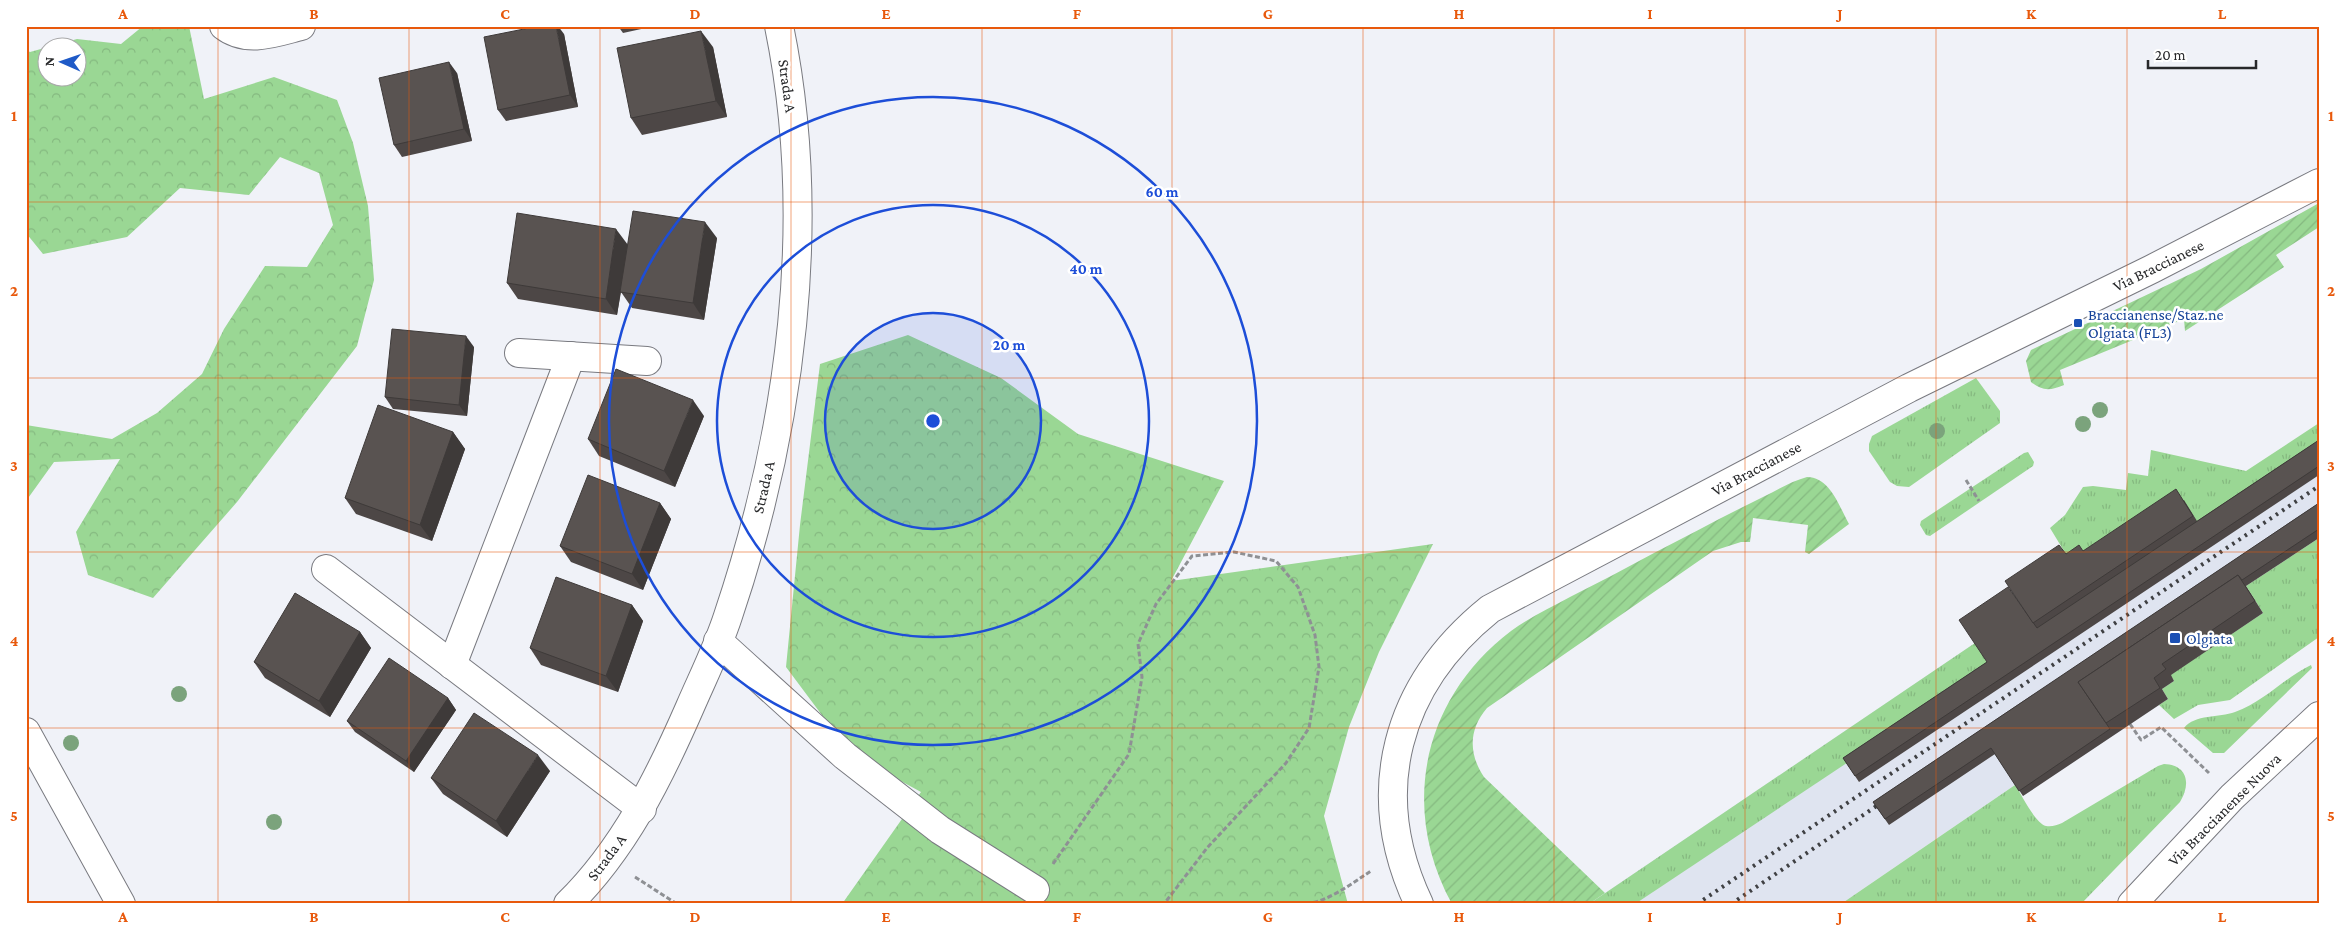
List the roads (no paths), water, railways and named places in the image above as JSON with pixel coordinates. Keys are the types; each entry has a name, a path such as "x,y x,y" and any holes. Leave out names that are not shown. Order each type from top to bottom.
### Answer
{"street":[{"path":"224,26 247,36 262,36 301,26"},
{"name":"Strada A","path":"568,904 642,809 665,765 728,617 766,478 791,340 796,265 798,186 792,114 779,26"},
{"name":"Via Braccianese","path":"1419,904 1401,852 1395,817 1394,774 1400,735 1406,717 1422,686 1452,644 1490,609 1901,392 2152,269 2319,183"},
{"path":"519,353 647,361"},
{"path":"452,665 571,356"},
{"path":"326,569 642,809"},
{"path":"718,641 844,756 940,830 1035,890"},
{"name":"Via Braccianense Nuova","path":"2132,904 2232,797 2319,716"},
{"path":"26,732 121,904"}],"railway":[{"path":"1697,904 2319,486"},
{"path":"1731,904 1887,799"}],"place":[{"name":"Braccianense/Staz.ne Olgiata (FL3)","path":"2078,323"},
{"name":"Olgiata","path":"2175,638"}]}
